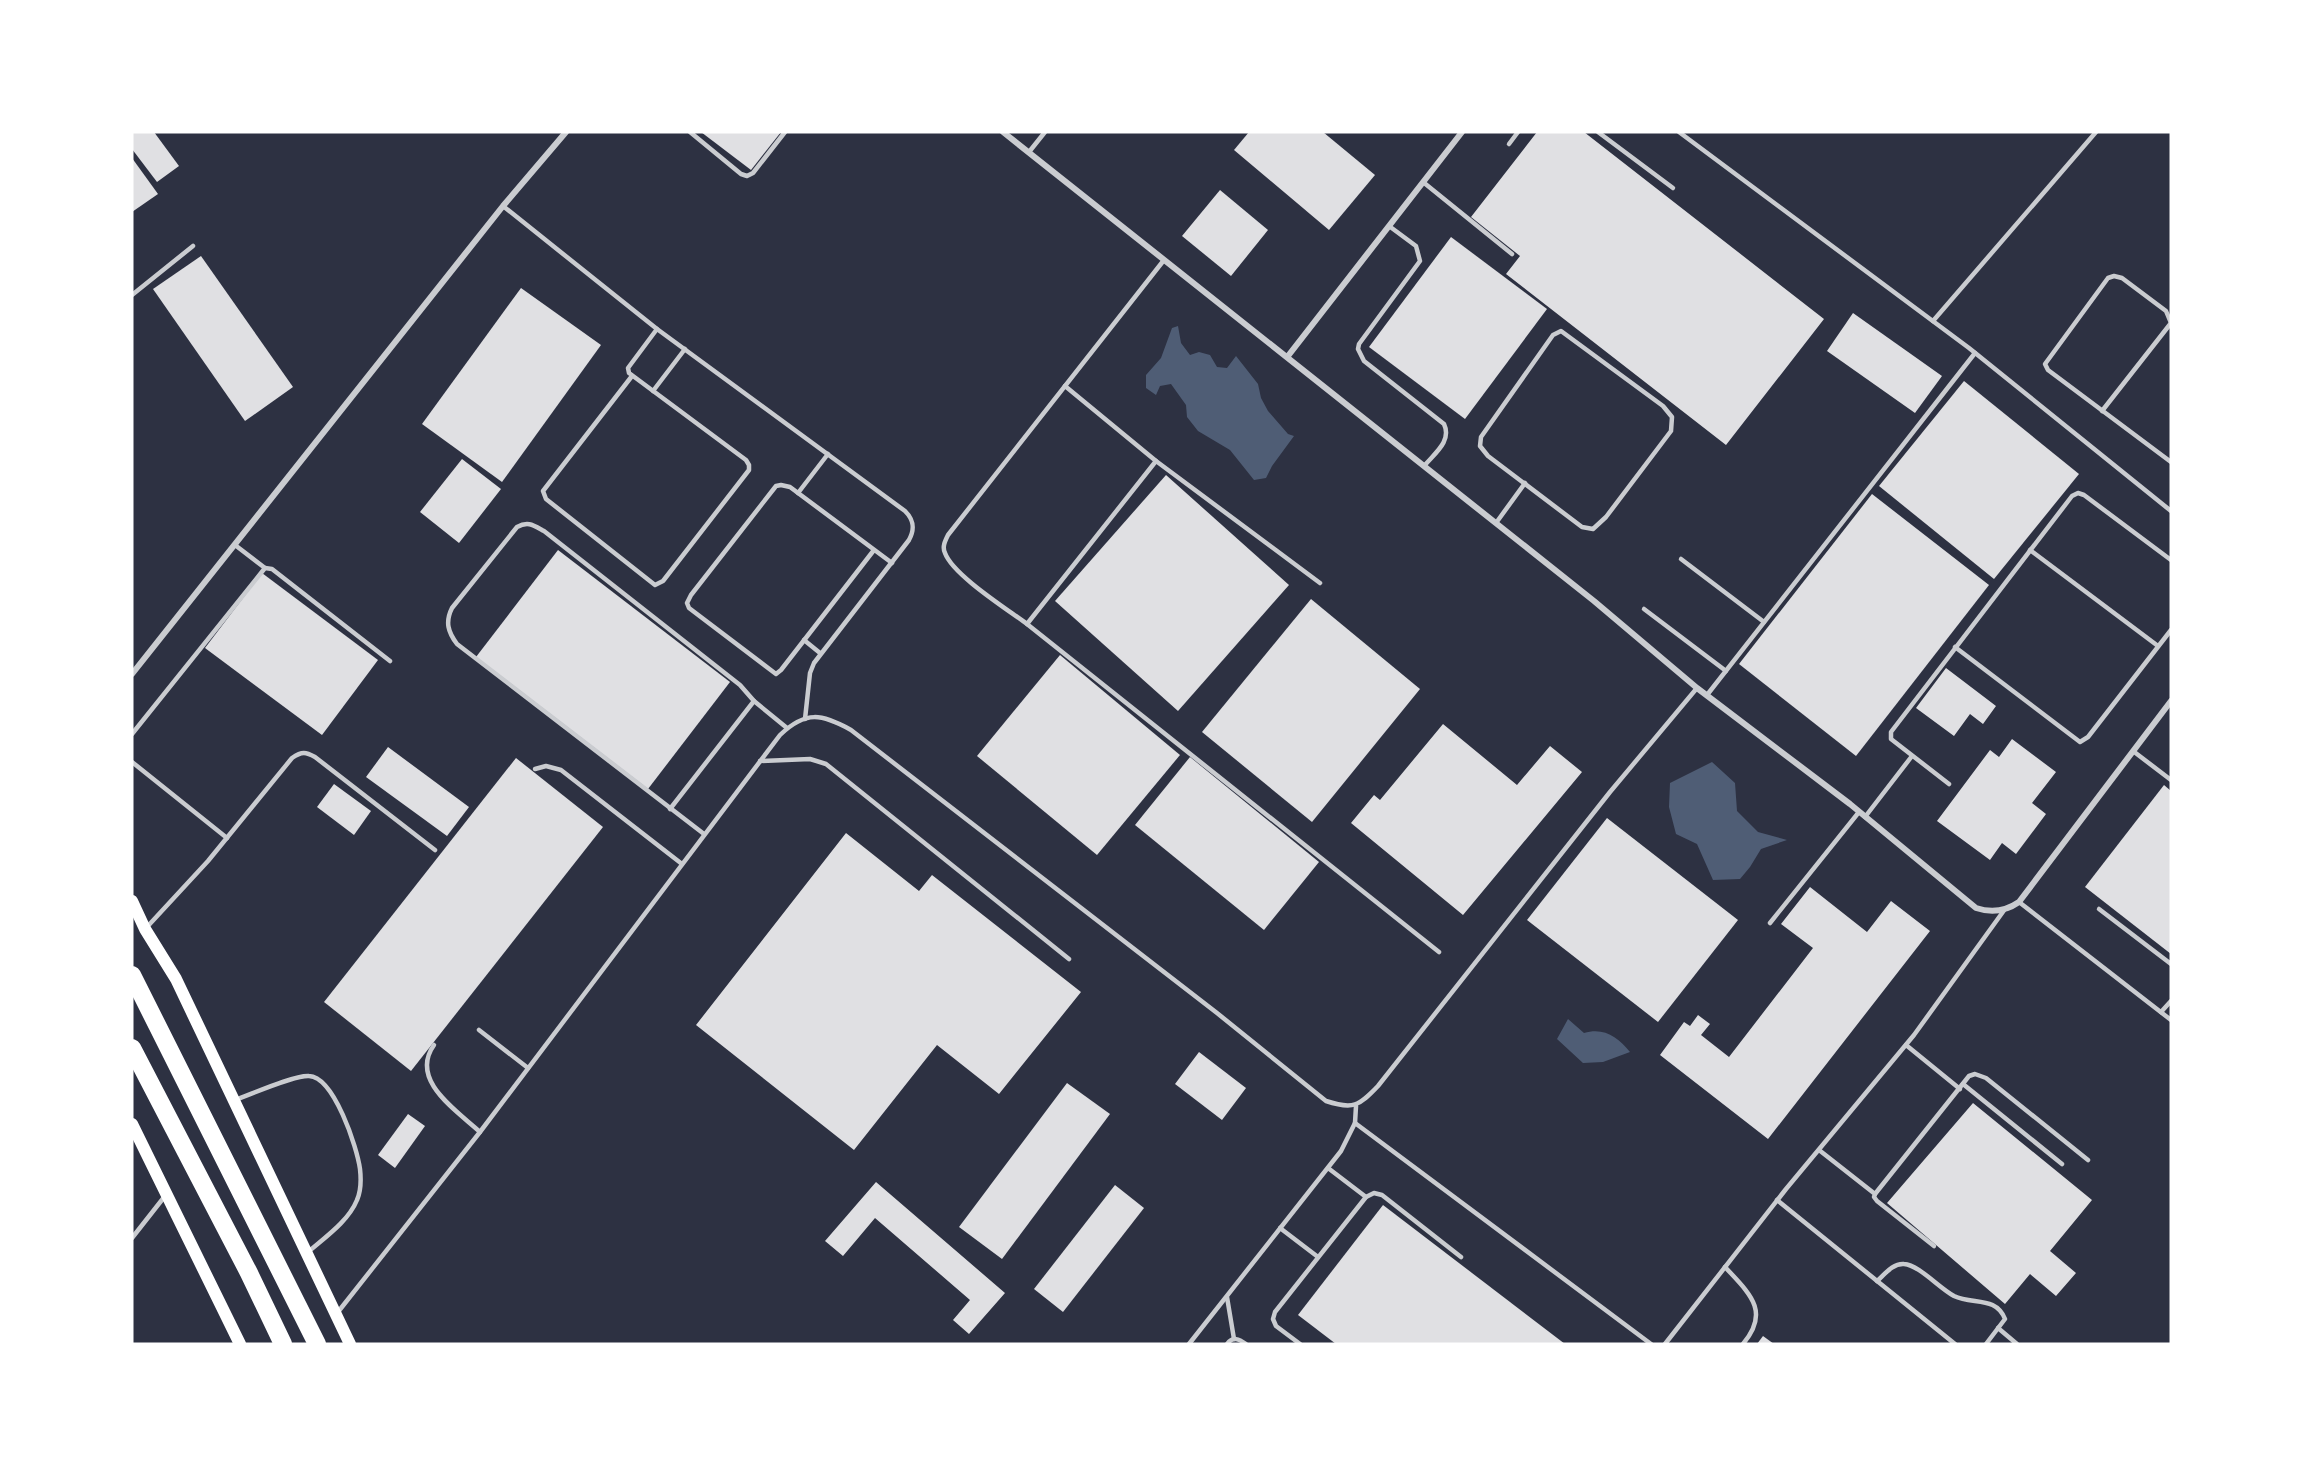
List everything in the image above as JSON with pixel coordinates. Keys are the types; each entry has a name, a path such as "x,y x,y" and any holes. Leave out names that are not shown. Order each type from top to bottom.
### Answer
{"highway":[{"path":"132,975 317,1344"},
{"path":"132,1048 249,1273 283,1344"}],"main road":[{"path":"132,901 145,929 176,979 350,1344"},
{"path":"132,1124 240,1344"}],"street":[{"path":"132,674 502,206 566,132"},
{"path":"1003,132 1288,356 1697,688 1859,812 1965,901 1987,911 2005,909 2019,902 2171,702"},
{"path":"1288,356 1462,132"}],"lane":[{"path":"690,132 741,174 747,176 753,173 785,132"},
{"path":"1029,152 1045,132"},
{"path":"1509,144 1518,132"},
{"path":"1598,132 1672,189"},
{"path":"1679,132 1975,353 2171,511"},
{"path":"1933,321 2096,132"},
{"path":"1423,182 1512,254"},
{"path":"502,206 657,329 828,454 913,520 913,534 820,653 810,673 805,719"},
{"path":"1389,226 1416,246 1420,261 1359,344 1358,349 1364,361 1444,424 1448,432 1447,439 1424,466"},
{"path":"132,295 193,246"},
{"path":"1164,260 948,535 944,544 945,553 952,565 965,577 1028,624 1439,952"},
{"path":"2103,411 2171,323 2166,311 2122,278 2114,276 2108,278 2045,364 2048,370 2171,462"},
{"path":"632,376 543,491 546,499 655,585 663,581 749,470 746,460 632,376 628,368 657,329"},
{"path":"1561,330 1669,411 1672,417 1671,431 1606,517 1593,529 1582,526 1525,483 1482,450 1481,437 1556,333 1561,330"},
{"path":"652,391 685,349"},
{"path":"1707,695 1975,353"},
{"path":"1065,386 1156,461 1320,583"},
{"path":"798,493 828,454"},
{"path":"1028,624 1156,461"},
{"path":"1496,523 1525,483"},
{"path":"874,550 776,674 688,608 687,603 691,595 776,486 782,484 798,493 891,562"},
{"path":"1949,784 1891,739 1889,735 2072,496 2078,493 2084,495 2171,560"},
{"path":"704,834 457,644 448,630 448,616 452,608 517,527 525,523 532,524 544,531 740,685 754,701 787,728"},
{"path":"235,545 266,568 272,569 390,661"},
{"path":"2030,550 2158,646"},
{"path":"1681,559 1764,622"},
{"path":"132,734 266,568"},
{"path":"1644,609 1726,671"},
{"path":"1955,647 2080,742 2088,737 2171,630"},
{"path":"804,640 820,653"},
{"path":"336,1314 480,1132 760,761 792,724 805,719 825,717 851,730 1326,1101 1345,1107 1356,1106 1378,1086 1610,792 1697,688"},
{"path":"670,809 754,701"},
{"path":"145,929 227,838 298,753 305,752 315,758 435,850"},
{"path":"2133,752 2171,780"},
{"path":"1865,817 1912,756"},
{"path":"760,761 810,759 826,765 1069,959"},
{"path":"132,762 227,838"},
{"path":"535,769 546,766 561,770 682,864"},
{"path":"1770,923 1859,812"},
{"path":"2019,902 2171,1020"},
{"path":"1665,1344 1778,1200 1906,1045 2005,909"},
{"path":"2099,909 2171,964"},
{"path":"2161,1012 2171,1001"},
{"path":"479,1030 528,1068"},
{"path":"434,1045 428,1053 425,1065 429,1080 438,1093 480,1132"},
{"path":"1906,1045 2062,1164"},
{"path":"1875,1194 1969,1076 1980,1074 2088,1160"},
{"path":"235,1100 308,1076 322,1082 331,1091 351,1136 360,1169 360,1189 351,1212 307,1253"},
{"path":"1189,1344 1341,1151 1355,1123 1356,1106"},
{"path":"1355,1123 1651,1344"},
{"path":"1819,1150 1875,1194 1877,1201 1934,1246"},
{"path":"1328,1168 1366,1197"},
{"path":"1300,1344 1276,1326 1273,1319 1280,1306 1366,1197 1374,1193 1382,1195 1461,1257"},
{"path":"132,1238 166,1194"},
{"path":"1778,1200 1955,1344"},
{"path":"1281,1228 1318,1257"},
{"path":"1877,1281 1898,1264 1906,1264 1915,1267 1946,1292 1958,1298 1973,1302 1989,1302 1997,1307 2005,1319 1986,1344"},
{"path":"1725,1267 1752,1297 1756,1308 1753,1333 1743,1344"},
{"path":"1227,1296 1234,1339"},
{"path":"1998,1328 2018,1344"},
{"path":"1227,1344 1234,1339 1239,1339 1246,1344"}],"water":[{"path":"1178,326 1181,343 1190,355 1199,352 1210,355 1217,367 1227,368 1236,356 1258,384 1261,398 1268,411 1288,434 1294,436 1266,478 1254,480 1230,450 1198,431 1187,417 1186,405 1171,384 1160,386 1156,395 1146,388 1146,375 1161,358 1172,328"},
{"path":"1712,762 1735,783 1737,811 1758,832 1787,840 1761,849 1740,879 1713,880 1697,844 1676,834 1669,807 1670,783"},
{"path":"1568,1019 1584,1033 1598,1031 1610,1035 1630,1052 1603,1062 1583,1063 1557,1039"}],"building":[{"path":"132,132 154,132 179,166 157,182 132,149"},
{"path":"701,132 781,132 751,170"},
{"path":"1249,132 1323,132 1375,175 1329,230 1234,150"},
{"path":"1537,132 1584,132 1824,319 1726,445 1506,274 1520,256 1471,217"},
{"path":"132,158 158,194 132,212"},
{"path":"1220,190 1268,230 1231,276 1182,236"},
{"path":"1451,237 1547,309 1465,419 1369,347"},
{"path":"201,256 293,387 245,421 153,289"},
{"path":"521,288 601,345 502,482 422,424"},
{"path":"1853,313 1942,376 1915,413 1827,351"},
{"path":"1964,381 2079,474 1994,579 1879,486"},
{"path":"462,459 501,489 459,543 420,512"},
{"path":"1166,475 1289,585 1178,711 1055,601"},
{"path":"1872,494 1989,585 1856,756 1739,664"},
{"path":"558,550 730,682 648,789 476,657"},
{"path":"262,573 378,660 322,735 205,648"},
{"path":"1311,599 1420,689 1312,822 1202,732"},
{"path":"1060,655 1180,755 1097,855 977,756"},
{"path":"1946,668 1996,706 1983,724 1970,714 1954,736 1916,708"},
{"path":"1443,724 1517,785 1550,746 1582,772 1463,915 1351,823 1374,795 1380,800"},
{"path":"2012,739 2056,772 2032,803 2046,814 2016,854 2002,843 1990,860 1937,821 1990,750 1999,757"},
{"path":"388,747 469,807 447,836 366,777"},
{"path":"1190,757 1319,862 1264,930 1135,825"},
{"path":"516,758 603,827 411,1071 324,1002"},
{"path":"334,784 371,811 354,835 317,807"},
{"path":"2164,785 2171,791 2171,954 2085,887"},
{"path":"1607,818 1738,920 1658,1022 1527,920"},
{"path":"846,833 919,891 932,875 1081,992 999,1094 937,1045 854,1150 696,1025"},
{"path":"1810,887 1867,932 1891,901 1930,931 1768,1139 1660,1055 1684,1022 1690,1026 1698,1015 1710,1024 1701,1035 1729,1057 1813,948 1781,924"},
{"path":"1199,1052 1246,1088 1222,1120 1175,1084"},
{"path":"1067,1083 1110,1114 1002,1259 959,1227"},
{"path":"1973,1103 2092,1200 2050,1251 2076,1273 2056,1296 2030,1274 2005,1304 1887,1203"},
{"path":"408,1114 425,1126 395,1168 378,1155"},
{"path":"876,1182 1005,1293 969,1334 953,1320 970,1300 875,1218 843,1256 825,1241"},
{"path":"1115,1185 1144,1208 1063,1312 1034,1289"},
{"path":"1383,1205 1565,1344 1336,1344 1298,1315"},
{"path":"1763,1336 1774,1344 1757,1344"}]}
